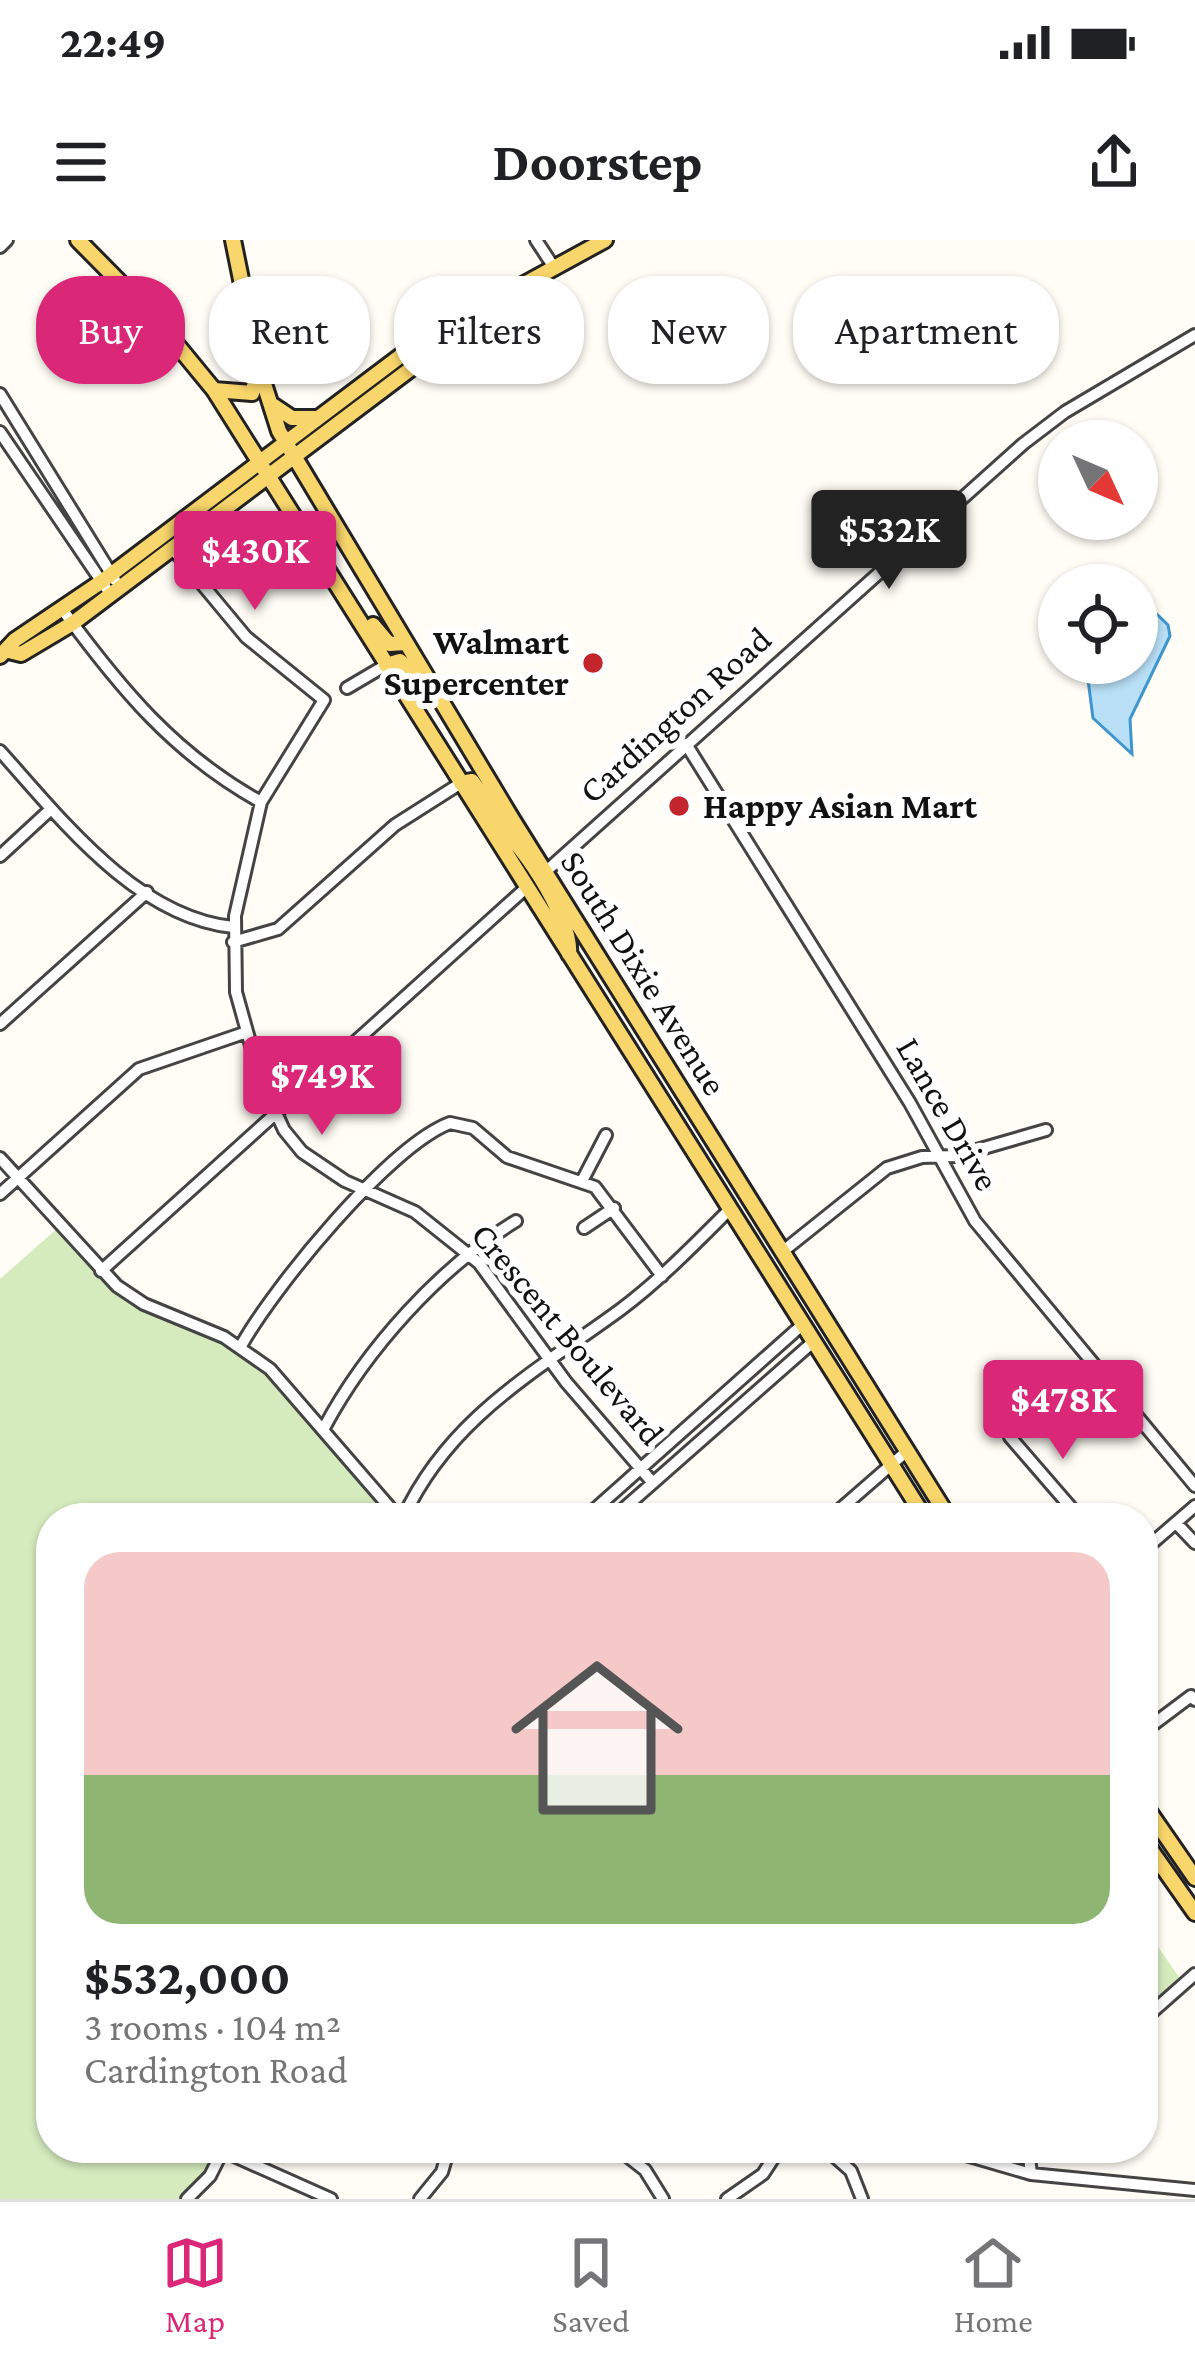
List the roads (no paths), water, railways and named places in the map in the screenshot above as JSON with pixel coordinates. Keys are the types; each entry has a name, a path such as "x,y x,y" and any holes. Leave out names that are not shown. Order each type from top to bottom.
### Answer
{"main road":[{"name":"South Dixie Avenue","path":"78,240 154,317 214,390 461,783 537,879 782,1252 940,1503"},
{"name":"South Dixie Avenue","path":"233,240 240,276"},
{"path":"541,276 605,240"},
{"path":"5,654 21,654 73,623 111,584 238,475 394,361"},
{"path":"214,390 253,393 255,384"},
{"name":"South Dixie Avenue","path":"263,384 285,441 512,819 568,953 915,1503"},
{"path":"5,654 15,640 62,609 172,548 395,384"},
{"path":"268,401 292,418 315,418"},
{"path":"235,422 241,447 238,475"},
{"path":"314,491 308,457 320,438"},
{"path":"336,579 382,640 396,646 406,643"},
{"path":"386,665 400,662 438,697"},
{"path":"463,740 461,783 472,781 490,806 512,819"},
{"path":"1158,1825 1195,1878"},
{"path":"1158,1860 1195,1913"}],"street":[{"path":"0,247 7,240"},
{"path":"536,240 555,269"},
{"name":"Cardington Road","path":"101,1271 1023,444 1065,412 1195,335"},
{"path":"0,394 70,523"},
{"path":"0,432 111,584"},
{"path":"16,452 29,445"},
{"name":"Crescent Boulevard","path":"172,548 246,637 322,694 324,704 289,750 261,802 233,927 244,1033 276,1114 313,1161 415,1212 470,1255 548,1358 653,1483"},
{"path":"62,609 152,722 206,769 261,802"},
{"path":"347,688 386,665"},
{"name":"Lance Drive","path":"686,744 987,1237 1195,1486"},
{"path":"0,752 51,809 147,892 185,915 233,927"},
{"path":"232,942 278,929 395,825 461,783"},
{"path":"0,856 51,809"},
{"path":"0,1024 147,892"},
{"path":"0,1194 139,1069 244,1033"},
{"path":"241,1346 311,1252 367,1191 424,1136 457,1123 472,1128 507,1157 582,1181 614,1208 662,1276"},
{"path":"782,1252 887,1168 1046,1130"},
{"path":"582,1181 606,1135"},
{"path":"0,1158 101,1271 144,1304 241,1346 270,1369 388,1503"},
{"path":"584,1228 614,1208"},
{"path":"410,1503 465,1424 662,1276 729,1210"},
{"path":"324,1428 391,1334 470,1255 516,1221"},
{"path":"602,1503 802,1325"},
{"path":"631,1503 813,1342"},
{"path":"1010,1437 1067,1503"},
{"path":"847,1503 907,1451"},
{"path":"1158,1539 1195,1506"},
{"path":"1176,1523 1195,1543"},
{"path":"1158,1718 1191,1696 1195,1700"},
{"path":"1158,2006 1195,1973"},
{"path":"187,2199 217,2163"},
{"path":"254,2163 331,2199"},
{"path":"420,2199 445,2163"},
{"path":"636,2163 663,2199"},
{"path":"727,2199 749,2187 768,2163"},
{"path":"841,2163 862,2199"},
{"path":"993,2163 1031,2174 1195,2190"},
{"path":"1030,2163 1031,2174"},
{"path":"1145,2199 1162,2190"}],"water":[{"path":"1158,615 1168,625 1170,636 1158,661"},
{"path":"1089,684 1147,684 1130,719 1132,754 1093,718"}],"place":[{"name":"Walmart Supercenter","path":"593,663"},
{"name":"Happy Asian Mart","path":"679,806"}]}
